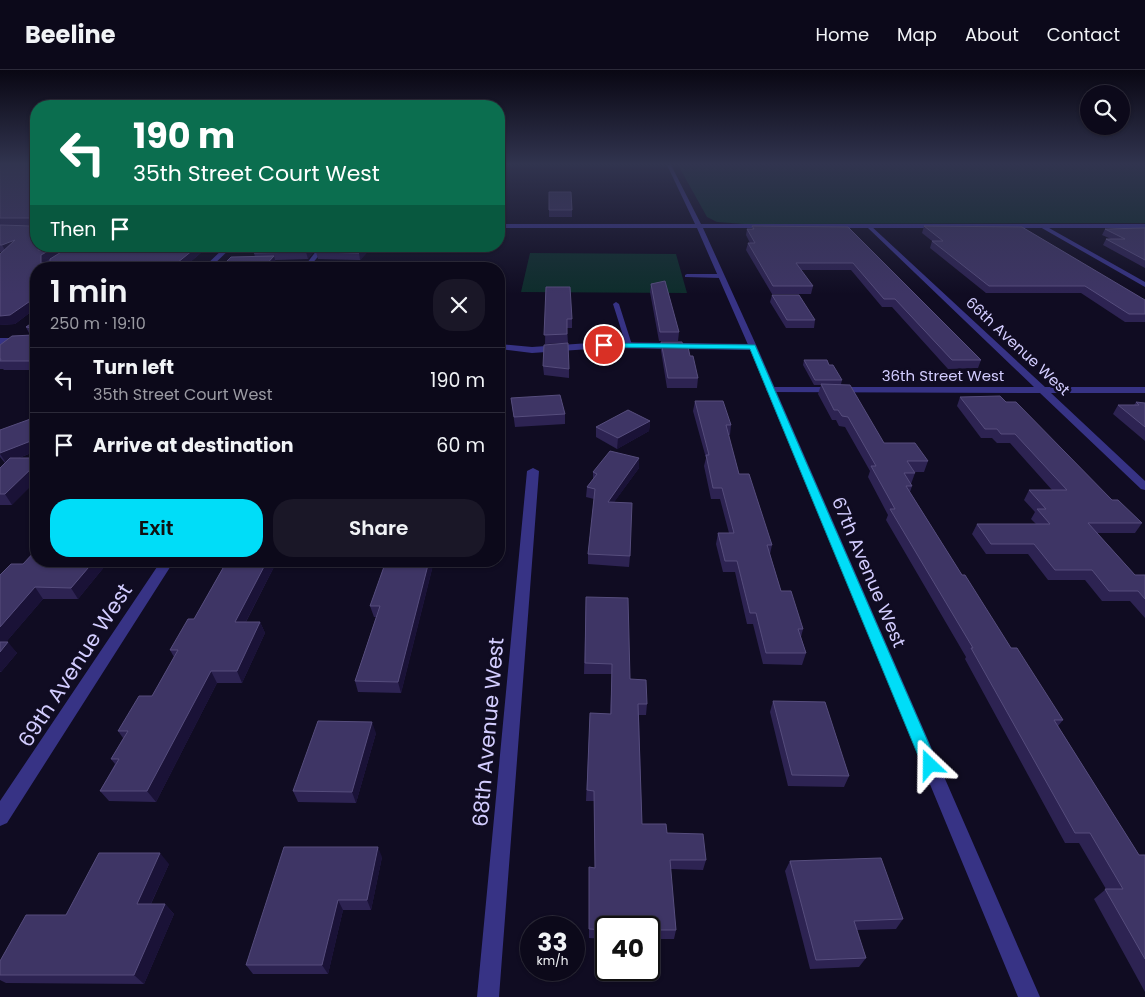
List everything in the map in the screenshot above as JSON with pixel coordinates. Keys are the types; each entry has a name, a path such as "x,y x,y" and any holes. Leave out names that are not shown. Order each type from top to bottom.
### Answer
{"street":[{"name":"67th Avenue West","path":"690,208 753,347 1029,997"},
{"path":"505,226 1145,226"},
{"path":"1042,226 1145,285"},
{"name":"66th Avenue West","path":"870,227 1046,390 1145,486"},
{"path":"213,262 223,252"},
{"path":"311,262 319,252"},
{"path":"0,341 30,341"},
{"path":"505,348 532,350 629,345 753,347"},
{"name":"36th Street West","path":"771,390 1145,390"},
{"name":"68th Avenue West","path":"488,997 533,470"},
{"name":"69th Avenue West","path":"0,817 164,567"}],"lane":[{"path":"687,276 721,276"},
{"path":"616,304 629,345"}],"green space":[{"path":"702,208 1145,208 1145,223 744,224 717,222 707,217"},
{"path":"530,253 676,254 687,293 521,292"}],"building":[{"path":"0,208 30,208 30,218 0,218"},
{"path":"549,208 572,208 572,210 549,210"},
{"path":"0,225 30,226 30,252 46,252 41,255 41,262 30,262 30,301 10,315 0,316 0,254 15,240 0,245"},
{"path":"752,226 848,227 981,360 952,360 895,299 884,299 853,263 796,263 813,286 773,286 748,243 755,243 747,229 754,229"},
{"path":"924,226 1022,227 1145,300 1145,314 1129,314 1085,286 989,286 932,241 943,241"},
{"path":"1145,228 1145,260 1106,239 1125,239 1105,229"},
{"path":"61,252 191,252 178,262 50,262 50,259"},
{"path":"255,252 306,252 254,253"},
{"path":"316,252 360,252 359,253"},
{"path":"274,256 268,262 226,262 231,257"},
{"path":"665,281 679,332 660,332 651,284"},
{"path":"546,287 570,287 572,319 567,319 567,334 544,335"},
{"path":"772,295 799,295 815,320 787,320"},
{"path":"30,335 30,361 0,361 0,345 12,336"},
{"path":"661,342 682,342 683,347 688,347 690,356 693,356 698,378 668,378"},
{"path":"568,343 569,369 543,366 544,345"},
{"path":"804,360 827,360 829,365 833,365 842,380 815,380"},
{"path":"821,384 850,385 884,443 915,443 928,461 907,461 915,473 904,473 912,486 906,486 1011,648 1017,648 1063,720 1054,720 1139,855 1145,855 1145,959 1105,889 1123,889 1090,833 1075,833 971,648 973,648 890,509 895,509 871,466 876,466 848,417 842,416 838,410 834,410"},
{"path":"560,395 565,414 514,417 511,398"},
{"path":"1000,396 1006,402 1016,402 1112,500 1118,500 1142,523 1088,523 1135,575 1145,575 1145,599 1138,591 1109,591 1092,570 1055,570 1034,544 991,544 977,524 1050,524 1037,509 1046,509 1029,490 1067,490 1015,434 1001,434 997,429 985,429 960,397"},
{"path":"695,401 723,401 731,425 726,425 739,474 749,474 772,545 767,545 781,591 791,591 803,629 798,629 806,653 766,653 756,613 750,613 737,561 725,561 718,533 734,533 722,488 713,488 706,455 709,455"},
{"path":"1136,402 1145,403 1145,427 1118,405 1139,405"},
{"path":"628,410 650,421 618,438 596,427"},
{"path":"30,419 30,441 0,453 0,430"},
{"path":"610,451 639,458 608,502 632,503 630,556 588,554 595,489 587,487 597,474 593,472"},
{"path":"10,458 30,458 30,470 5,494 0,494 0,468"},
{"path":"30,556 30,567 89,567 71,588 35,587 0,627 0,575 11,564 23,564"},
{"path":"224,567 264,567 235,622 260,622 237,671 211,671 147,791 100,791 119,759 111,759 128,731 118,731 139,696 152,696 178,650 170,650 188,619 194,619"},
{"path":"384,567 427,567 398,682 355,681 380,606 370,606"},
{"path":"586,597 628,598 630,679 646,680 647,704 638,704 642,824 666,824 667,833 703,834 706,860 670,860 676,930 660,930 660,916 595,916 595,929 589,929 589,867 595,868 594,791 587,790 590,713 611,714 612,664 585,663"},
{"path":"0,642 8,642 0,652"},
{"path":"773,701 825,702 849,776 792,775"},
{"path":"318,721 372,722 352,792 293,791"},
{"path":"284,847 378,847 367,900 338,900 322,965 246,965"},
{"path":"99,853 160,853 137,904 165,904 134,975 0,975 0,961 26,915 66,915"},
{"path":"881,858 903,919 854,921 866,958 816,960 790,861"}],"route":[{"path":"604,345 753,347 930,765"}]}
